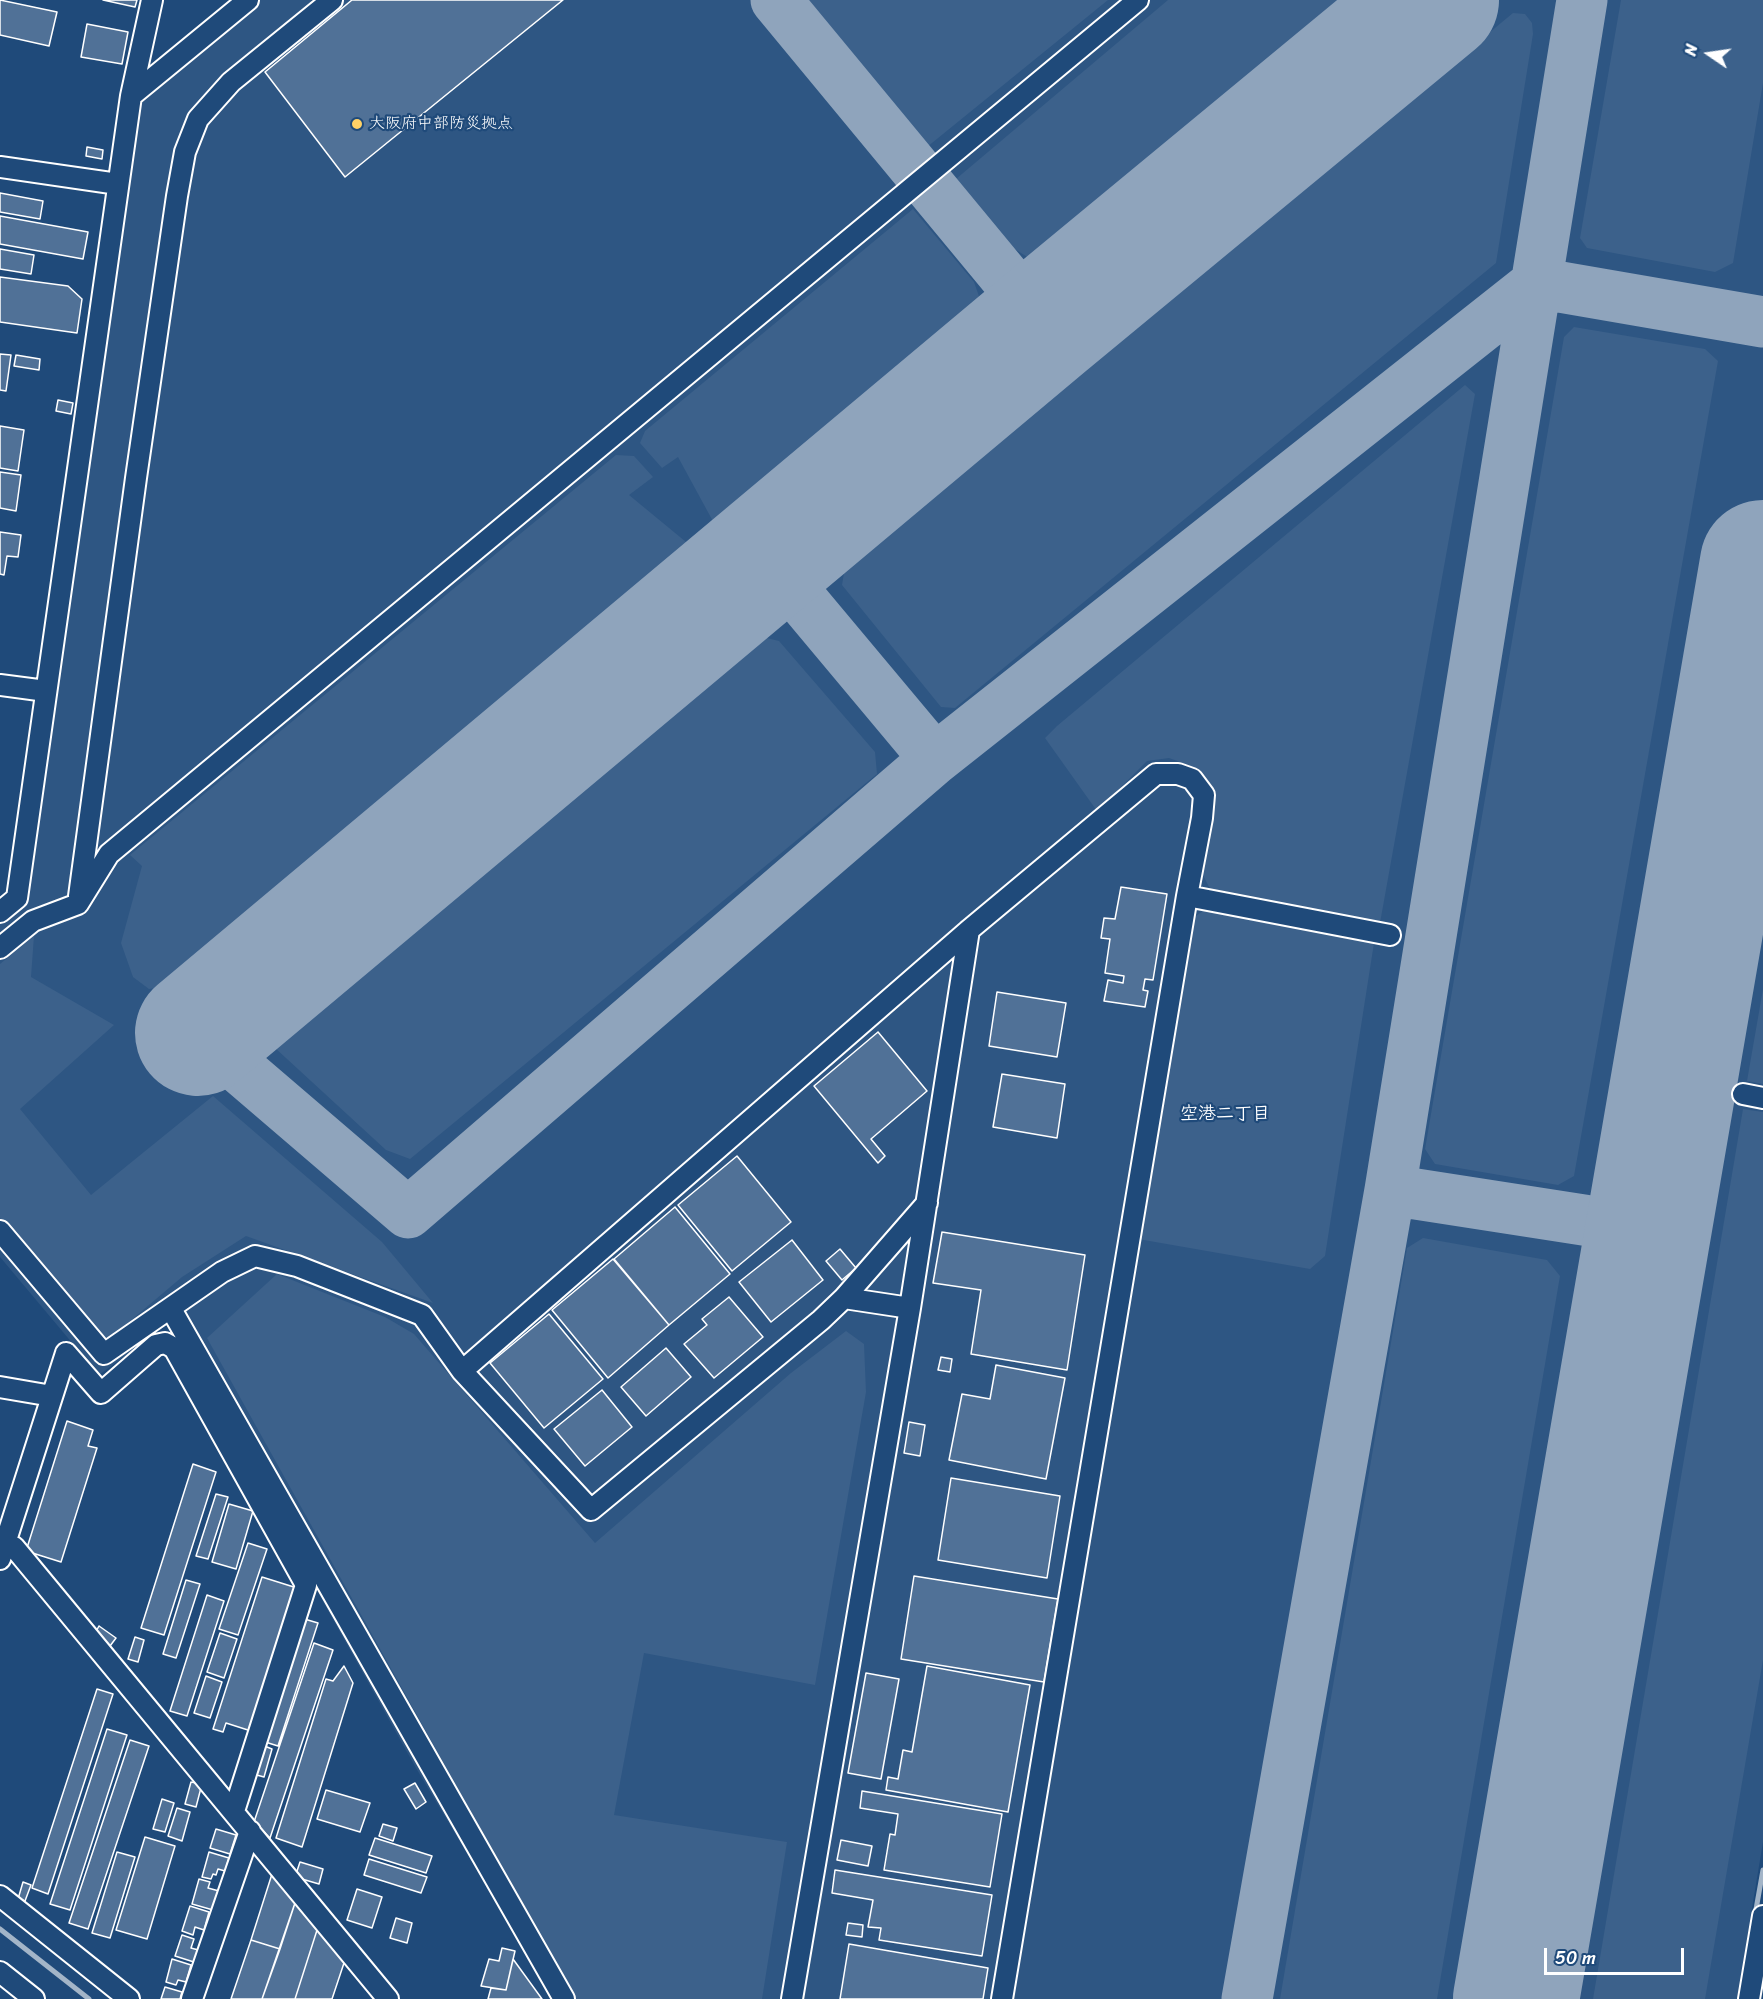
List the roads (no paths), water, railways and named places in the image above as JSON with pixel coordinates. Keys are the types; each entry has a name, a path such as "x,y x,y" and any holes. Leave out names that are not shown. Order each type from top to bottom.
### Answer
{"street":[{"path":"0,912 17,898 130,96 152,0"},
{"path":"130,96 248,0"},
{"path":"78,904 139,455 185,152 198,119 231,82 332,0"},
{"path":"0,948 33,921 78,904 109,854 1138,0"},
{"path":"0,167 117,184"},
{"path":"0,685 46,691"},
{"path":"462,1371 969,930 1156,774 1178,774 1192,779 1204,795 1202,818 1002,1999"},
{"path":"1187,896 1390,935"},
{"path":"792,1999 910,1308 969,930"},
{"path":"1743,1094 1763,1098"},
{"path":"0,1231 104,1354 222,1272 255,1256 297,1266 422,1315 462,1371 591,1510 821,1320 844,1298 927,1203"},
{"path":"844,1298 910,1308"},
{"path":"171,1309 564,1999"},
{"path":"234,1811 306,1585 174,1348 165,1343 156,1345 101,1393 66,1353 2,1549 14,1547 388,1999"},
{"path":"0,1387 52,1396"},
{"path":"192,1999 250,1830"},
{"path":"0,1896 129,1999"},
{"path":"1749,1999 1763,1916"},
{"path":"0,1972 34,1999"}],"waterway":[{"path":"1755,1915 1763,1870"},
{"path":"0,1929 89,1999"}],"place":[{"name":"大阪府中部防災拠点","path":"357,124"}],"district":[{"name":"空港二丁目","path":"1225,1114"}]}
